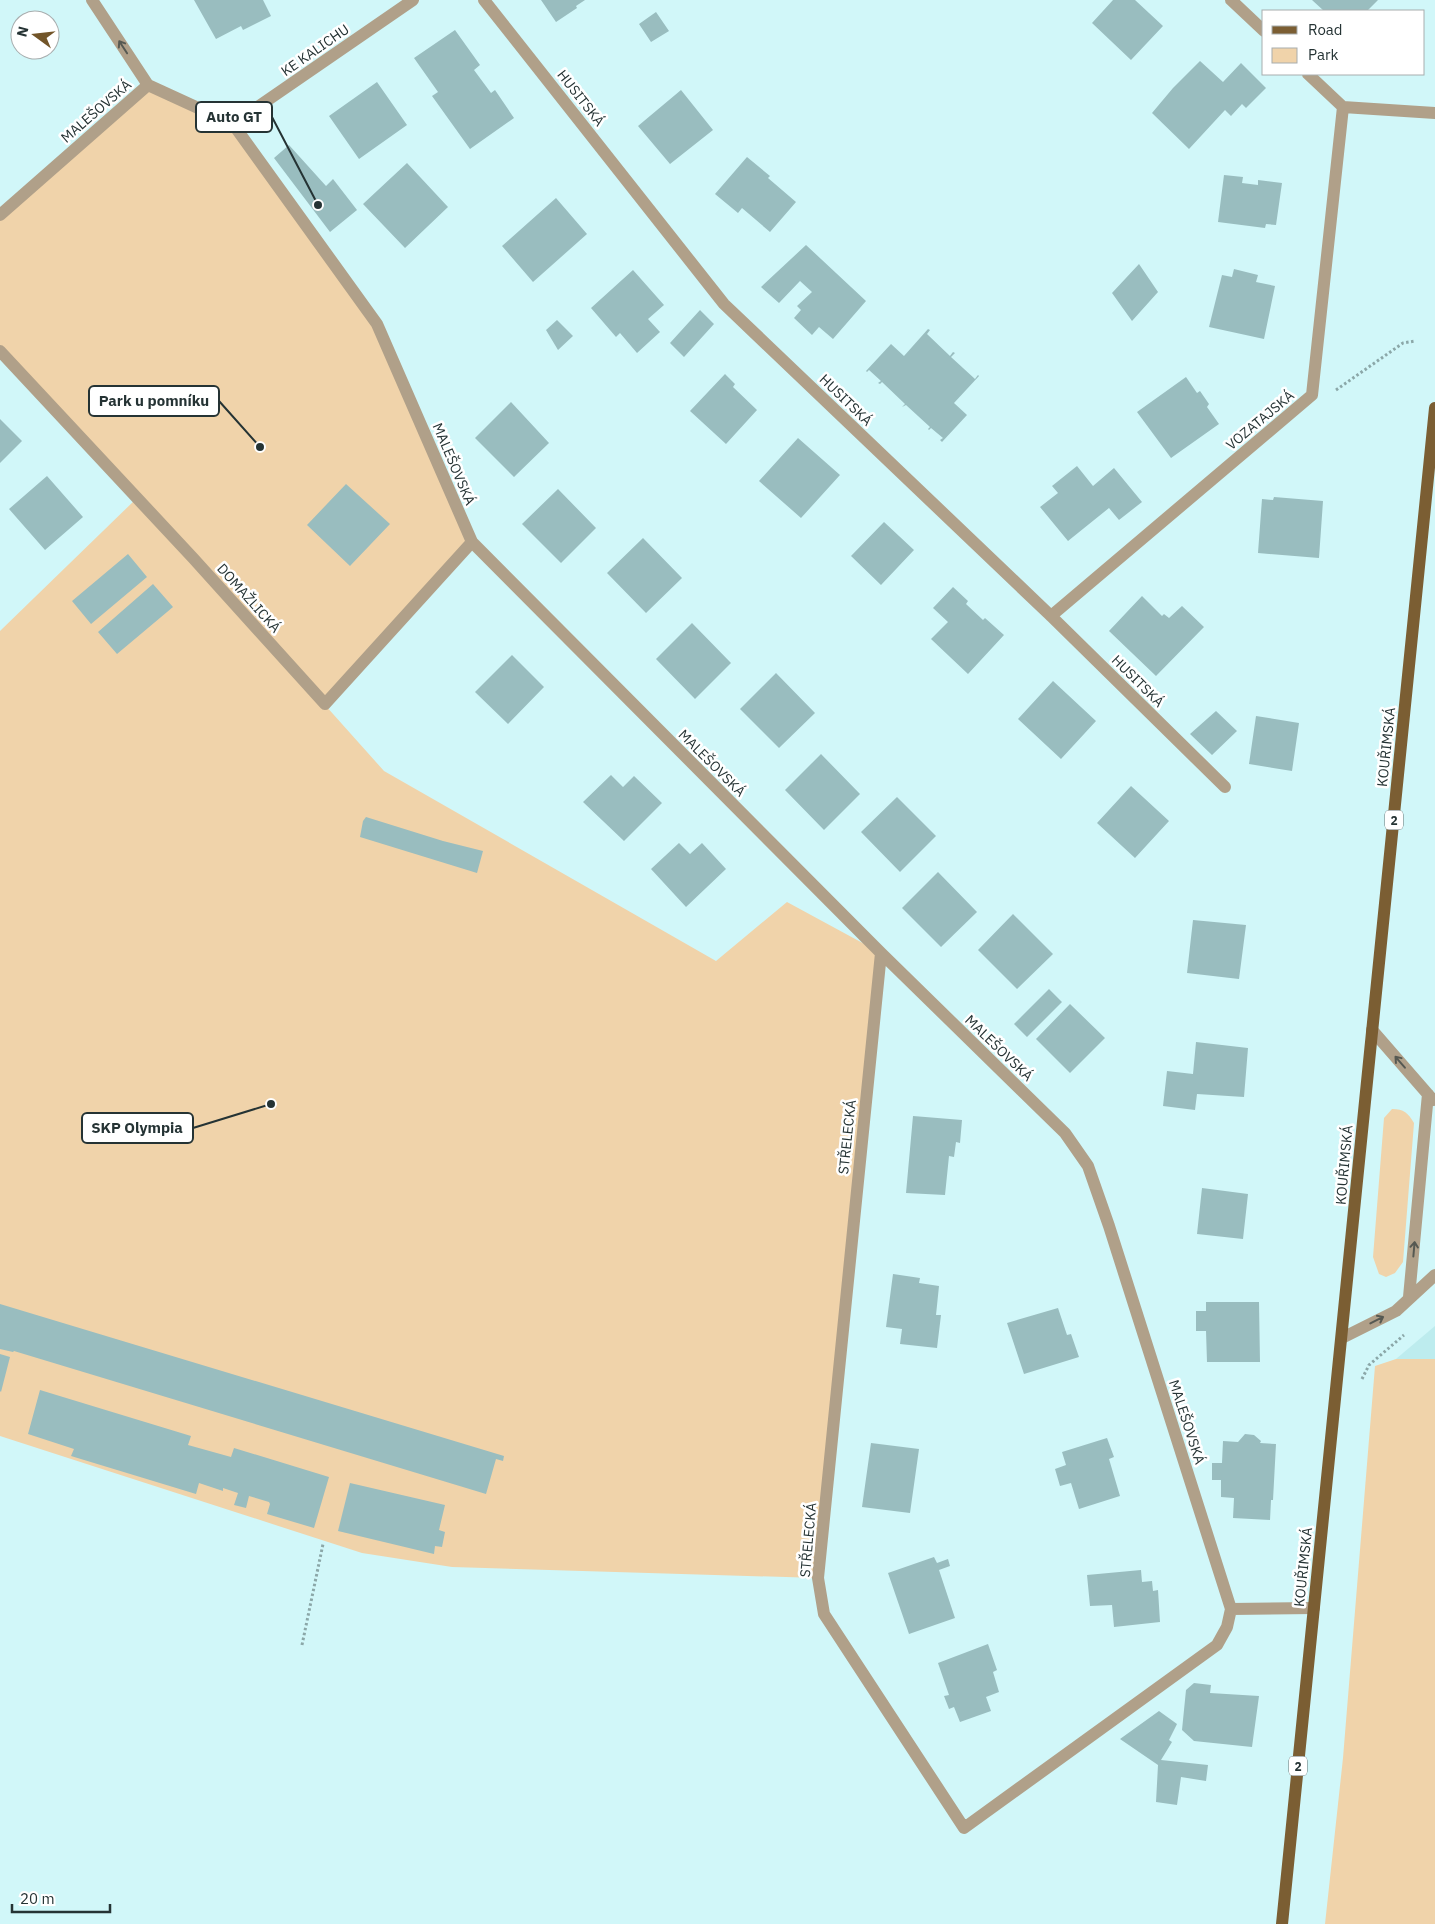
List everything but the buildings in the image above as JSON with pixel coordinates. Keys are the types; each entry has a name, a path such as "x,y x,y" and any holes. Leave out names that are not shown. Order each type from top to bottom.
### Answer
{"main road":[{"name":"KOUŘIMSKÁ","path":"1282,1924 1435,408"}],"street":[{"path":"92,0 148,85"},
{"name":"KE KALICHU","path":"233,124 413,0"},
{"name":"HUSITSKÁ","path":"484,0 724,304 1051,616 1225,787"},
{"path":"1231,0 1262,29"},
{"path":"1309,75 1343,107 1435,113"},
{"name":"MALEŠOVSKÁ","path":"0,215 148,85 233,124 377,324 472,542 881,953 1065,1133 1088,1166 1109,1226 1231,1609"},
{"name":"VOZATAJSKÁ","path":"1051,616 1312,395 1343,107"},
{"name":"DOMAŽLICKÁ","path":"0,351 193,558 325,704 472,542"},
{"name":"STŘELECKÁ","path":"881,953 818,1578 824,1614 964,1828 1217,1645 1228,1627 1231,1609"},
{"path":"1372,1030 1432,1098 1409,1297"},
{"path":"1342,1338 1396,1311 1435,1275"},
{"path":"1231,1609 1314,1608"}],"path":[{"path":"1312,395 1330,394 1404,343 1415,341"},
{"path":"1362,1384 1369,1365 1406,1334"},
{"path":"302,1645 323,1544"}],"shaded area":[{"path":"1435,1326 1435,1359 1396,1359"}],"green space":[{"path":"148,85 233,124 377,324 472,542 325,705 384,771 716,961 787,902 881,953 818,1578 452,1567 362,1553 0,1436 0,631 137,498 0,351 0,215"},
{"path":"1392,1109 1405,1112 1414,1123 1403,1262 1395,1273 1386,1277 1379,1274 1373,1257 1384,1118"},
{"path":"1396,1359 1435,1359 1435,1924 1325,1924 1343,1758 1375,1366"}],"place":[{"name":"Auto GT","path":"318,205"},
{"name":"Park u pomníku","path":"260,447"},
{"name":"SKP Olympia","path":"271,1104"}]}
